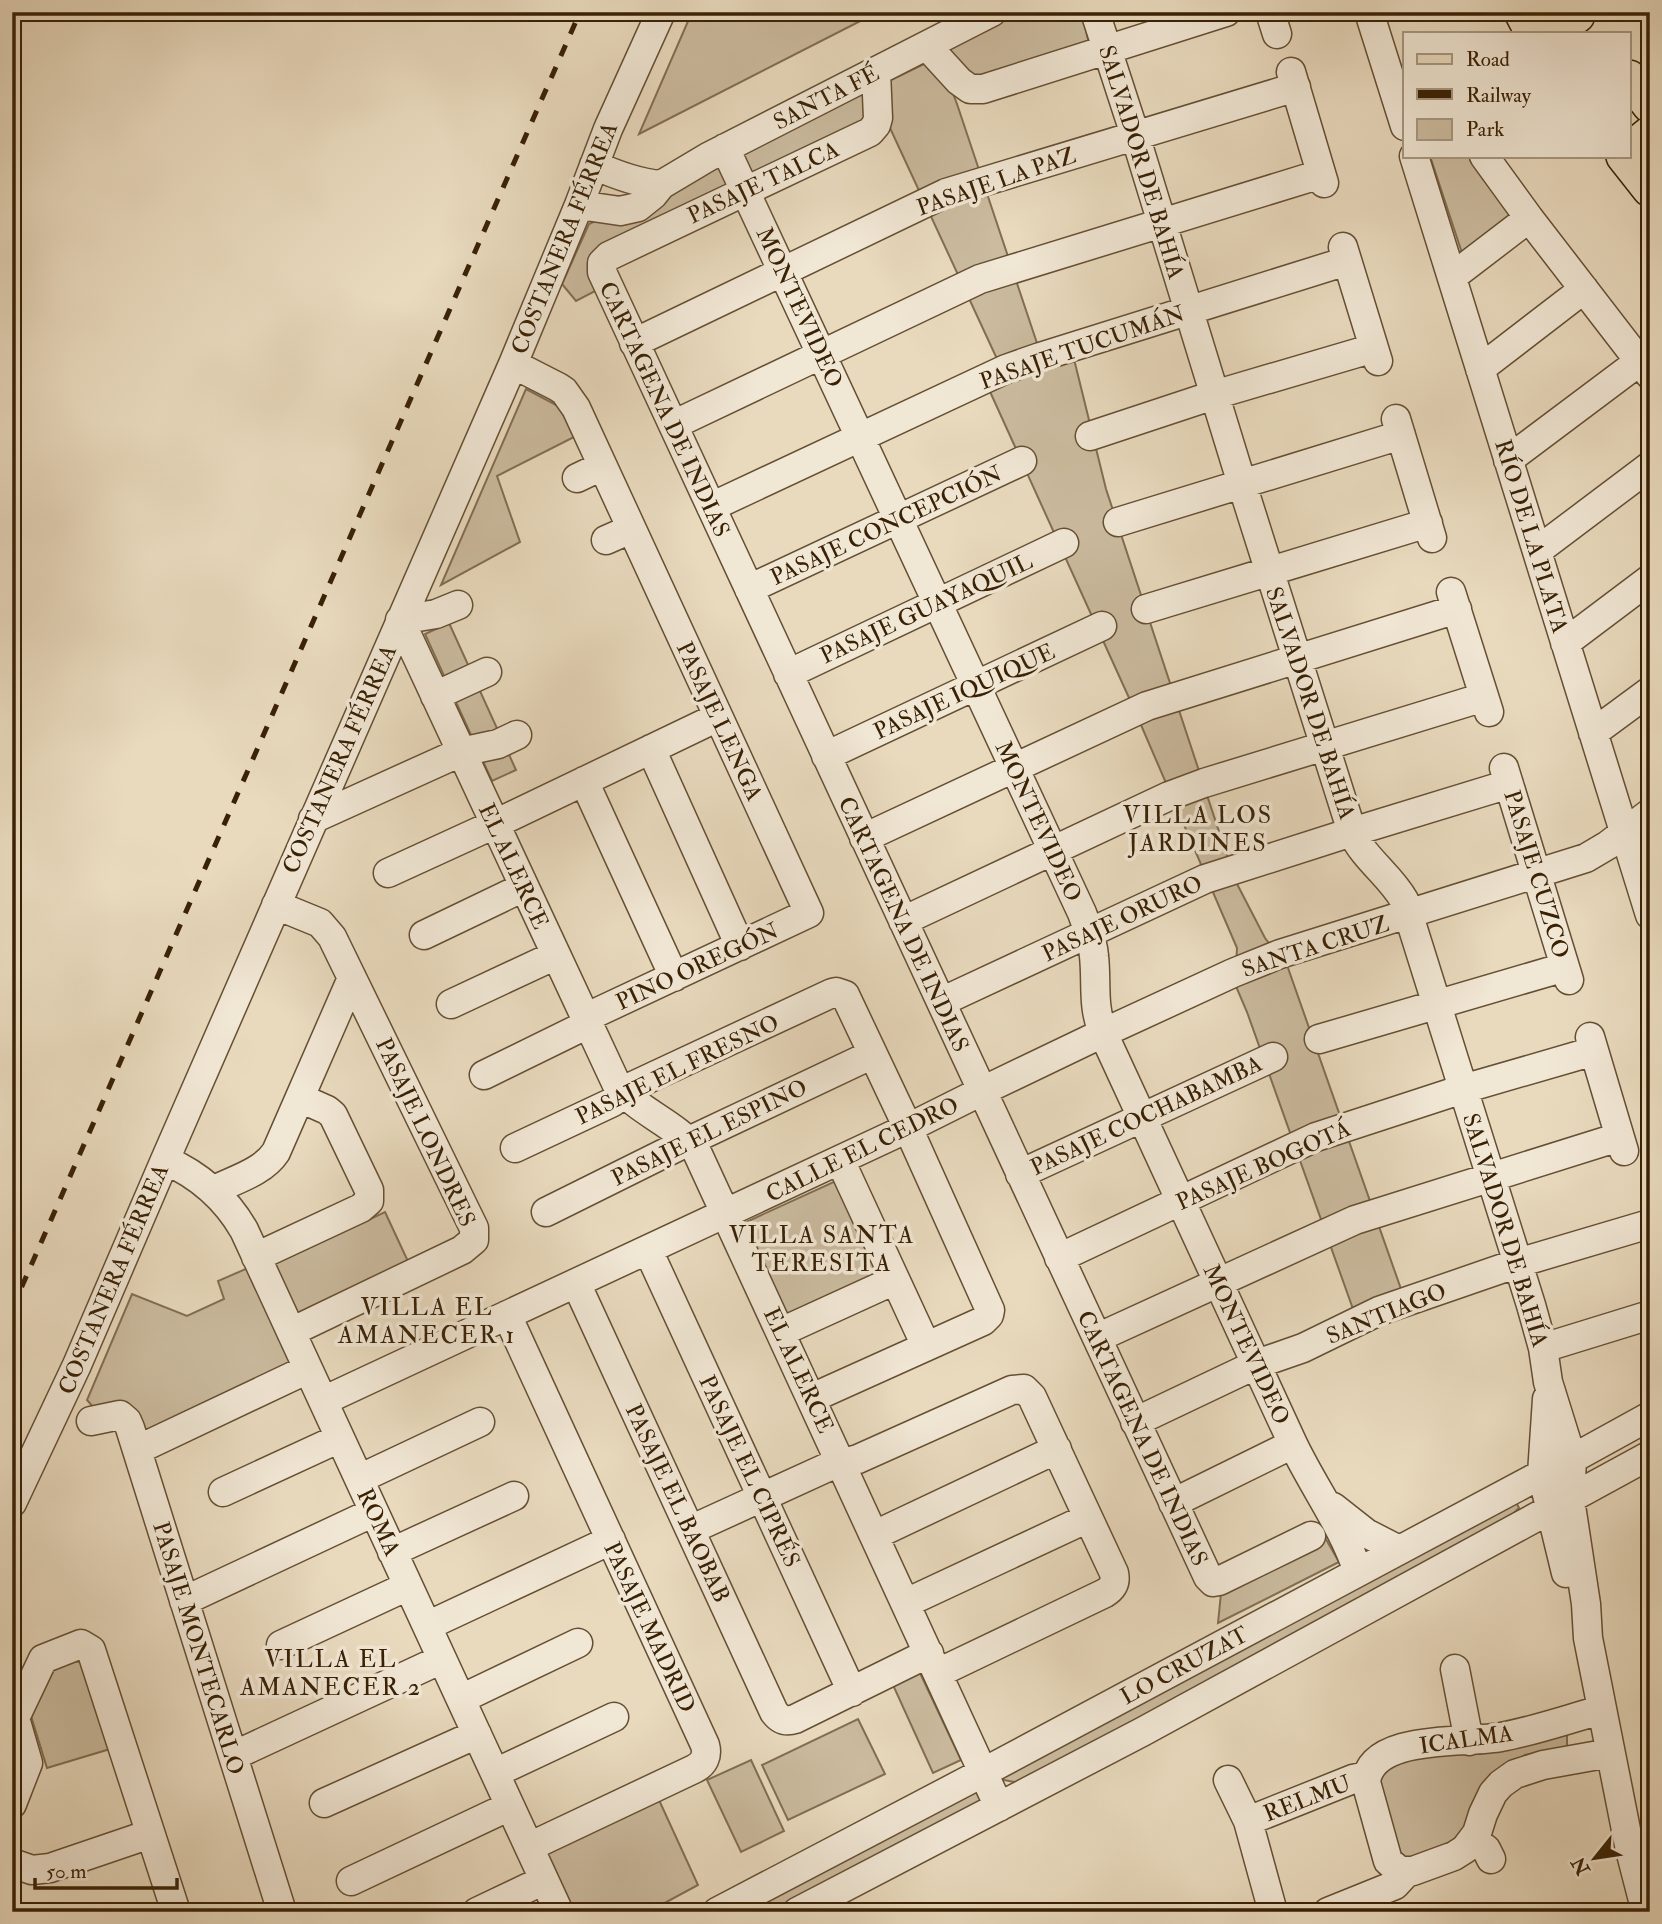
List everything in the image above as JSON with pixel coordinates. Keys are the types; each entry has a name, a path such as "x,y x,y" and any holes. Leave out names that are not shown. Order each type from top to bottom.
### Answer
{"main road":[{"path":"1522,12 1533,32"},
{"path":"1630,79 1650,104"},
{"path":"1630,150 1650,134"},
{"path":"1626,158 1650,190"}],"street":[{"name":"COSTANERA FÉRREA","path":"12,1503 77,1365 164,1160 513,364 608,129 662,12"},
{"name":"SANTA FÉ","path":"579,205 607,210 628,210 645,202 661,185 725,148 992,12"},
{"name":"SALVADOR DE BAHÍA","path":"1095,12 1352,832 1363,851 1399,891 1410,914 1531,1305 1543,1349 1548,1382 1572,1459 1560,1504"},
{"path":"927,46 959,81 970,89 983,89 1226,12"},
{"path":"1369,12 1392,49 1403,113"},
{"name":"PASAJE TALCA","path":"602,263 610,256 745,190 866,135 878,118 876,72"},
{"name":"PASAJE LA PAZ","path":"634,343 946,192 1135,135 1293,79 1322,179 1162,223"},
{"name":"MONTEVIDEO","path":"725,148 1053,850 1089,932 1094,956 1096,1010 1103,1033 1293,1444 1306,1471 1326,1500 1358,1572"},
{"name":"RÍO DE LA PLATA","path":"1415,158 1650,915"},
{"path":"1485,158 1645,368 1508,460"},
{"path":"594,165 632,180 661,185"},
{"path":"1452,276 1529,218"},
{"path":"673,425 980,279 1162,223"},
{"name":"PASAJE TUCUMÁN","path":"710,507 1013,367 1188,311 1345,254 1376,355 1214,395"},
{"name":"CARTAGENA DE INDIAS","path":"602,263 603,275 634,343 1208,1577 1213,1582 1219,1581 1311,1536"},
{"path":"1480,369 1584,289"},
{"name":"PASAJE LENGA","path":"513,364 550,381 564,391 576,408 590,472 619,535 678,661 718,717 809,913"},
{"path":"1090,436 1214,395"},
{"path":"1118,522 1242,484 1398,427 1430,531 1270,572 1146,609"},
{"name":"PASAJE CONCEPCIÓN","path":"749,589 1022,461"},
{"path":"1537,551 1650,466"},
{"name":"PASAJE GUAYAQUIL","path":"788,674 1064,542"},
{"path":"1565,643 1650,579"},
{"path":"864,838 1147,706 1297,658 1454,600 1486,704 1324,747 1169,796 903,921"},
{"path":"400,620 436,614 458,605"},
{"name":"EL ALERCE","path":"400,620 611,1073 622,1091 637,1106 689,1141 696,1150 999,1807"},
{"name":"PASAJE IQUIQUE","path":"826,756 1102,626"},
{"path":"435,696 487,672"},
{"path":"1593,733 1650,691"},
{"path":"387,873 718,717"},
{"path":"313,819 461,752 498,744 517,735"},
{"path":"651,749 740,946"},
{"name":"PASAJE ORURO","path":"941,1003 1205,879 1352,832 1507,776"},
{"name":"PASAJE CUZCO","path":"1437,1003 1567,973 1507,776"},
{"path":"584,781 674,977"},
{"name":"SANTA CRUZ","path":"982,1091 1250,965 1586,858 1597,853 1650,813"},
{"path":"424,935 524,887"},
{"name":"PASAJE LONDRES","path":"276,905 312,919 332,937 474,1228 475,1235 474,1240 462,1250 291,1332"},
{"name":"PINO OREGÓN","path":"484,1075 674,977 809,913"},
{"path":"451,1004 556,955"},
{"path":"214,1190 261,1167 272,1158 352,978"},
{"name":"PASAJE EL FRESNO","path":"514,1148 613,1102 622,1091 832,993 841,992 847,998 873,1054"},
{"path":"1319,1040 1437,1003"},
{"name":"PASAJE BOGOTÁ","path":"1059,1258 1316,1137 1592,1044 1622,1144 1491,1176"},
{"path":"812,1398 983,1321 989,1315 989,1305 873,1054"},
{"name":"PASAJE EL ESPINO","path":"546,1212 873,1054"},
{"name":"PASAJE COCHABAMBA","path":"1020,1174 1273,1057"},
{"name":"CALLE EL CEDRO","path":"323,1401 982,1091"},
{"path":"256,1257 362,1208 369,1201 369,1190 333,1115 300,1098"},
{"name":"ROMA","path":"164,1160 195,1175 214,1190 232,1210 559,1912"},
{"path":"840,1160 926,1346"},
{"path":"1097,1338 1350,1222 1491,1176"},
{"name":"SANTIAGO","path":"1135,1422 1257,1364 1303,1348 1379,1311 1645,1223"},
{"name":"PASAJE EL CIPRÉS","path":"648,1250 852,1692"},
{"path":"781,1332 895,1280"},
{"name":"SANTIAGO","path":"1471,1280 1494,1284 1531,1305"},
{"name":"PASAJE EL BAOBAB","path":"576,1283 774,1712 784,1720 795,1719 852,1692"},
{"name":"PASAJE MADRID","path":"507,1315 705,1745 705,1759 694,1769 529,1847"},
{"path":"1543,1349 1650,1315"},
{"name":"SANTIAGO","path":"1271,1395 1285,1366 1303,1348"},
{"path":"137,1450 308,1369"},
{"name":"SALVADOR DE BAHÍA","path":"1548,1382 1542,1474 1560,1504"},
{"path":"690,1530 828,1467 858,1459 1012,1390 1024,1389 1032,1397 1114,1573 1111,1590 934,1663 852,1692"},
{"name":"PASAJE MONTECARLO","path":"91,1421 115,1415 120,1415 127,1421 282,1912"},
{"name":"LO CRUZAT","path":"717,1912 742,1904 1650,1416"},
{"path":"359,1479 480,1422"},
{"path":"223,1492 340,1438"},
{"path":"1173,1503 1293,1444"},
{"path":"875,1535 1057,1449"},
{"name":"LO CRUZAT","path":"797,1912 1142,1732 1650,1455"},
{"path":"392,1552 514,1496"},
{"name":"MONTEVIDEO","path":"1326,1500 1366,1533 1399,1550"},
{"path":"1560,1504 1587,1604 1588,1638 1601,1710 1630,1850 1646,1910"},
{"path":"184,1601 374,1512"},
{"path":"906,1603 1088,1518"},
{"path":"427,1626 611,1540"},
{"path":"281,1645 408,1586"},
{"path":"461,1699 578,1643"},
{"path":"12,1804 28,1763 15,1718 43,1659 81,1644 91,1650 176,1912"},
{"path":"233,1756 442,1659"},
{"path":"1455,1669 1469,1741"},
{"name":"ICALMA","path":"1367,1776 1371,1766 1379,1759 1402,1749 1436,1741 1504,1737 1601,1710"},
{"path":"495,1773 614,1717"},
{"path":"324,1803 477,1734"},
{"name":"ICALMA","path":"1406,1872 1421,1869 1465,1849 1482,1850 1487,1803 1508,1779 1533,1768 1610,1753"},
{"path":"1328,1912 1395,1885 1406,1872 1393,1867 1385,1854 1367,1789 1367,1776"},
{"name":"RELMU","path":"1248,1821 1353,1779 1367,1776"},
{"path":"1228,1780 1248,1821 1273,1912"},
{"path":"351,1881 510,1806"},
{"path":"12,1863 32,1870 50,1868 150,1834"},
{"path":"477,1912 544,1880"}],"green space":[{"path":"692,12 878,12 639,134"},
{"path":"1017,12 1082,12 1089,44 973,86 941,53"},
{"path":"930,61 946,75 957,104 1044,364 1073,355 1106,489 1235,880 1265,938 1288,968 1401,1289 1353,1309 1235,984 1237,948 1135,711 987,385 1004,374 890,128 866,124 596,260 601,288 576,301 562,284 589,224"},
{"path":"1431,158 1472,158 1513,214 1463,256"},
{"path":"526,389 560,407 574,437 497,476 520,542 441,585"},
{"path":"449,623 516,770 492,781 425,634"},
{"path":"838,1180 883,1278 791,1324 744,1223"},
{"path":"385,1212 412,1270 301,1322 274,1264"},
{"path":"248,1268 294,1369 151,1434 100,1415 87,1400 132,1294 187,1316 224,1299 218,1281"},
{"path":"1514,1498 1519,1508 1504,1523 1025,1784 999,1779"},
{"path":"1319,1527 1339,1562 1218,1623 1221,1593"},
{"path":"71,1661 81,1662 110,1749 47,1768 31,1716 49,1669"},
{"path":"920,1673 961,1760 933,1773 893,1685"},
{"path":"858,1719 885,1774 788,1820 762,1765"},
{"path":"1567,1729 1567,1748 1525,1755 1489,1777 1467,1824 1443,1853 1402,1863 1379,1782 1384,1769 1417,1754 1452,1751 1480,1754"},
{"path":"751,1760 784,1831 741,1852 707,1780"},
{"path":"979,1784 982,1800 772,1912 753,1912 757,1904"},
{"path":"659,1800 698,1885 648,1912 574,1912 544,1853"}],"railway":[{"path":"12,1309 580,12"}],"district":[{"name":"VILLA LOS JARDINES","path":"1198,829"},
{"name":"VILLA SANTA TERESITA","path":"822,1249"},
{"name":"VILLA EL AMANECER 1","path":"427,1321"},
{"name":"VILLA EL AMANECER 2","path":"331,1673"}]}
